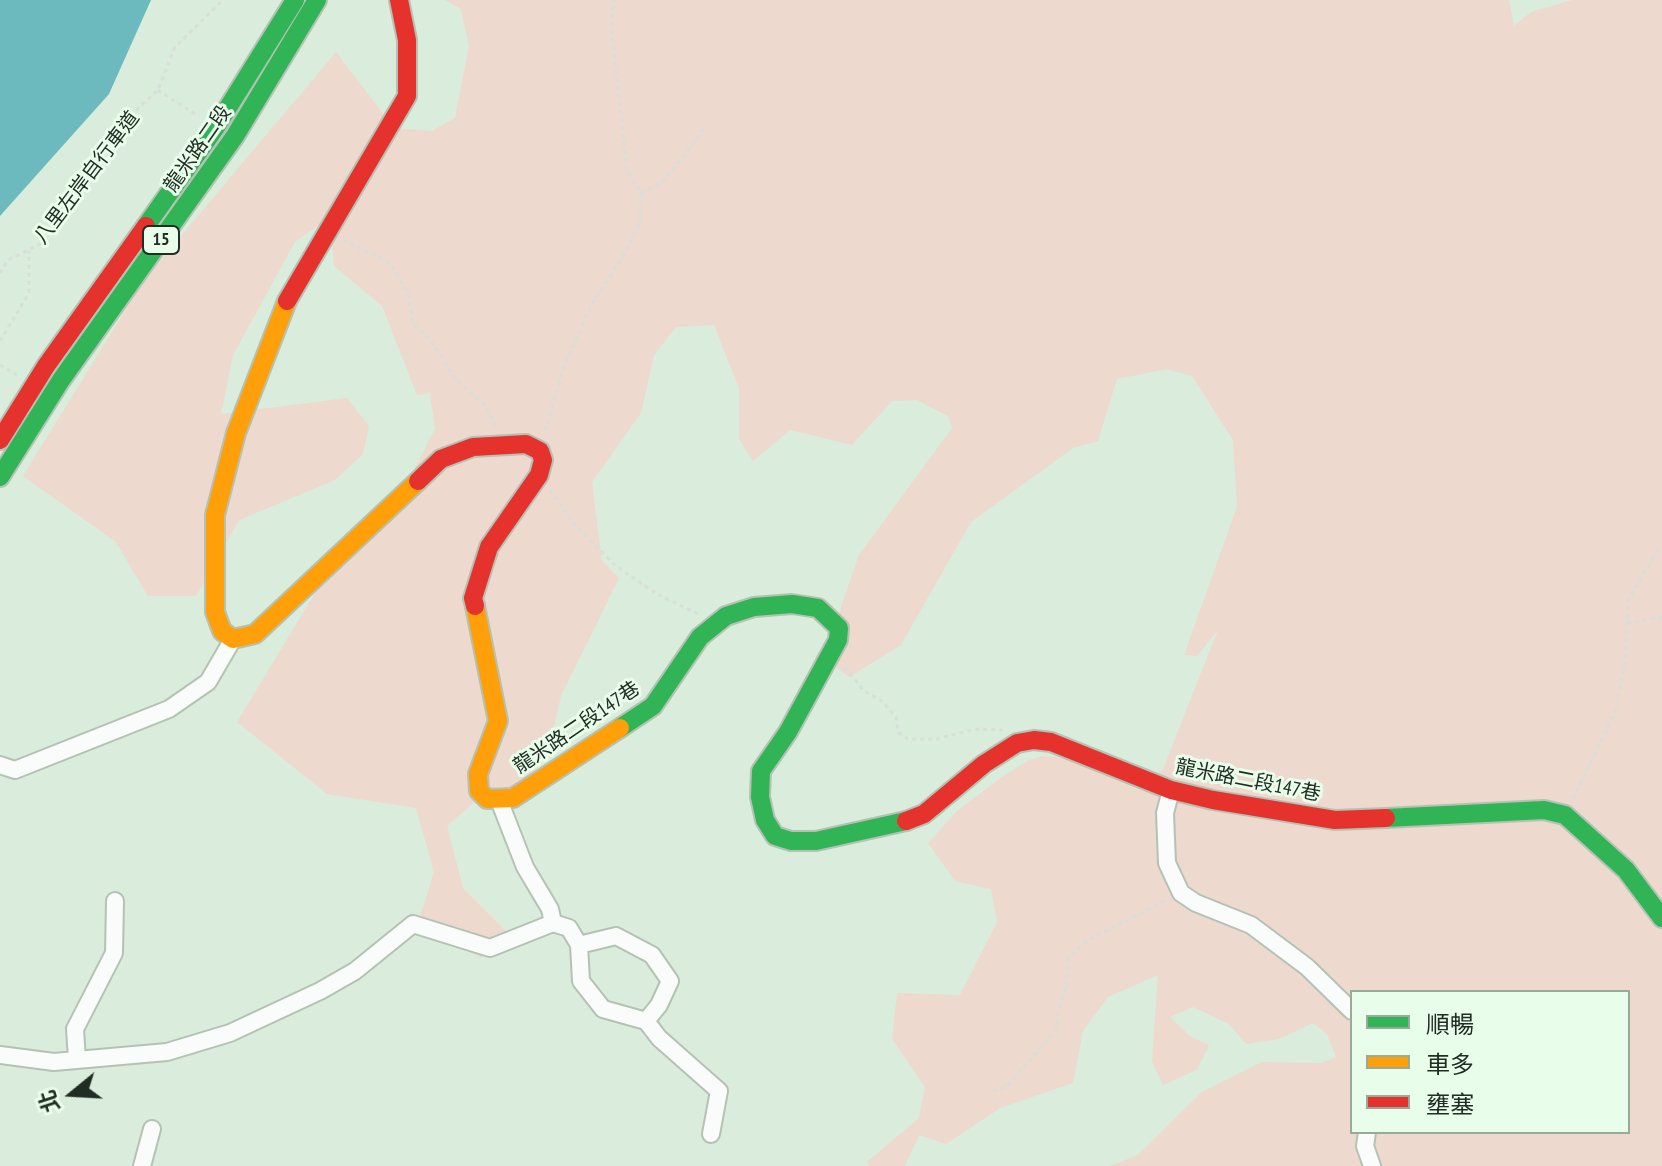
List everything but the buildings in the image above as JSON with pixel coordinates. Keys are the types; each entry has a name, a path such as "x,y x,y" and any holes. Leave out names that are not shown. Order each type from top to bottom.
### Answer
{"street":[{"name":"龍米路二段","path":"0,440 46,366 216,127 295,0"},
{"name":"龍米路二段","path":"0,477 61,380 235,136 317,0"},
{"path":"399,0 407,40 407,96 296,280 267,347 236,433 215,515 215,612 222,631 233,639 246,639 269,622 441,459 473,447 526,444 540,451 543,460 539,475"},
{"name":"龍米路二段147巷","path":"539,475 489,547 473,598 498,721 478,774 479,791 487,799 499,800 524,792 653,706 672,683 700,637 726,616 754,607 792,604 818,608 839,628 838,640 832,651"},
{"path":"0,765 15,770 169,709 208,682 233,639"},
{"path":"832,651 788,732 761,771 760,797 765,820 775,836 791,841 816,841 901,823 924,814 984,764 1017,743"},
{"name":"龍米路二段147巷","path":"1017,743 1051,742 1171,790 1335,820 1544,810 1565,815"},
{"path":"1171,790 1165,813 1167,863 1181,893 1196,903 1251,925 1307,967 1350,1009"},
{"path":"499,800 525,867 550,909 553,923"},
{"path":"1565,815 1626,870 1662,918"},
{"path":"77,1060 75,1029 114,953 115,901"},
{"path":"0,1055 54,1062 167,1052 230,1033 355,971 413,924 490,948 553,923 569,928 579,945 581,981 603,1009 646,1021 659,1038 719,1091 711,1134"},
{"path":"579,945 616,936 652,955 670,981 659,1005 646,1021"},
{"path":"142,1166 152,1129"},
{"path":"1367,1134 1365,1146 1372,1166"}],"path":[{"name":"八里左岸自行車道","path":"0,273 8,260 40,244 130,116 158,90 175,47 223,0"},
{"path":"540,451 566,361 592,304 625,253 640,222 641,193 627,171 611,26 614,0"},
{"path":"158,90 216,127"},
{"path":"641,193 662,183 704,129"},
{"path":"321,237 349,241 390,263 408,293 413,324 430,339 457,381 485,405 504,444"},
{"path":"0,341 29,293 29,251"},
{"path":"539,475 575,525 616,566 657,594 716,623"},
{"path":"1565,815 1615,712 1626,655 1628,600 1660,547"},
{"path":"1627,623 1662,617"},
{"path":"832,651 864,691 882,701 896,717 898,732 908,739 937,739 975,729 1005,730 1017,743"},
{"path":"993,1091 1006,1087 1056,1030 1059,1007 1067,985 1068,958 1087,941 1181,893"}],"shaded area":[{"path":"445,0 1509,0 1514,26 1531,12 1572,0 1662,0 1662,1166 1110,1166 1138,1155 1202,1092 1262,1062 1321,1063 1336,1057 1327,1034 1313,1023 1279,1039 1246,1044 1229,1024 1193,1007 1170,1017 1191,1037 1209,1045 1197,1070 1163,1085 1152,1061 1158,975 1108,997 1083,1031 1073,1083 1000,1108 946,1144 919,1135 905,1166 869,1166 867,1162 919,1118 925,1087 892,1039 897,993 960,995 997,922 991,889 955,881 928,843 957,811 999,779 1029,760 1043,756 1070,759 1138,790 1163,769 1218,630 1197,656 1184,655 1237,507 1233,440 1192,376 1167,369 1117,379 1098,441 1073,448 971,522 901,645 849,677 832,664 834,627 859,555 952,428 948,416 917,400 892,401 852,445 790,430 753,461 739,439 739,388 714,325 676,327 654,355 641,413 592,482 602,561 619,578 561,696 548,752 518,794 480,797 447,826 463,888 508,933 481,958 418,924 434,872 416,808 327,794 237,722 318,588 390,516 435,429 430,393 417,395 382,306 334,266 331,229 320,224 295,242 233,355 221,414 347,398 369,426 363,454 335,480 239,520 196,596 148,596 116,542 23,476 144,280 336,52 394,128 432,131 455,118 469,46 461,9"}],"water":[{"path":"0,0 151,0 109,94 0,216"}],"traffic: fast":[{"path":"146,226 216,127 295,0"},
{"path":"0,477 61,380 235,136 317,0"},
{"path":"620,728 653,706 700,637 726,616 754,607 792,604 818,608 839,628 838,640 788,732 761,771 760,797 765,820 775,836 791,841 816,841 906,821"},
{"path":"1386,818 1544,810 1565,815 1626,870 1662,918"}],"traffic: slow":[{"path":"287,301 236,433 215,515 215,612 222,631 233,639 255,634 418,481"},
{"path":"475,606 498,721 478,774 479,791 487,799 513,798 620,728"}],"traffic: jam":[{"path":"287,301 407,96 407,40 399,0"},
{"path":"0,440 46,366 146,226"},
{"path":"418,481 441,459 473,447 526,444 540,451 543,460 539,475 489,547 473,598 475,606"},
{"path":"906,821 924,814 984,764 1017,743 1034,740 1051,742 1171,790 1213,800 1335,820 1386,818"}]}
